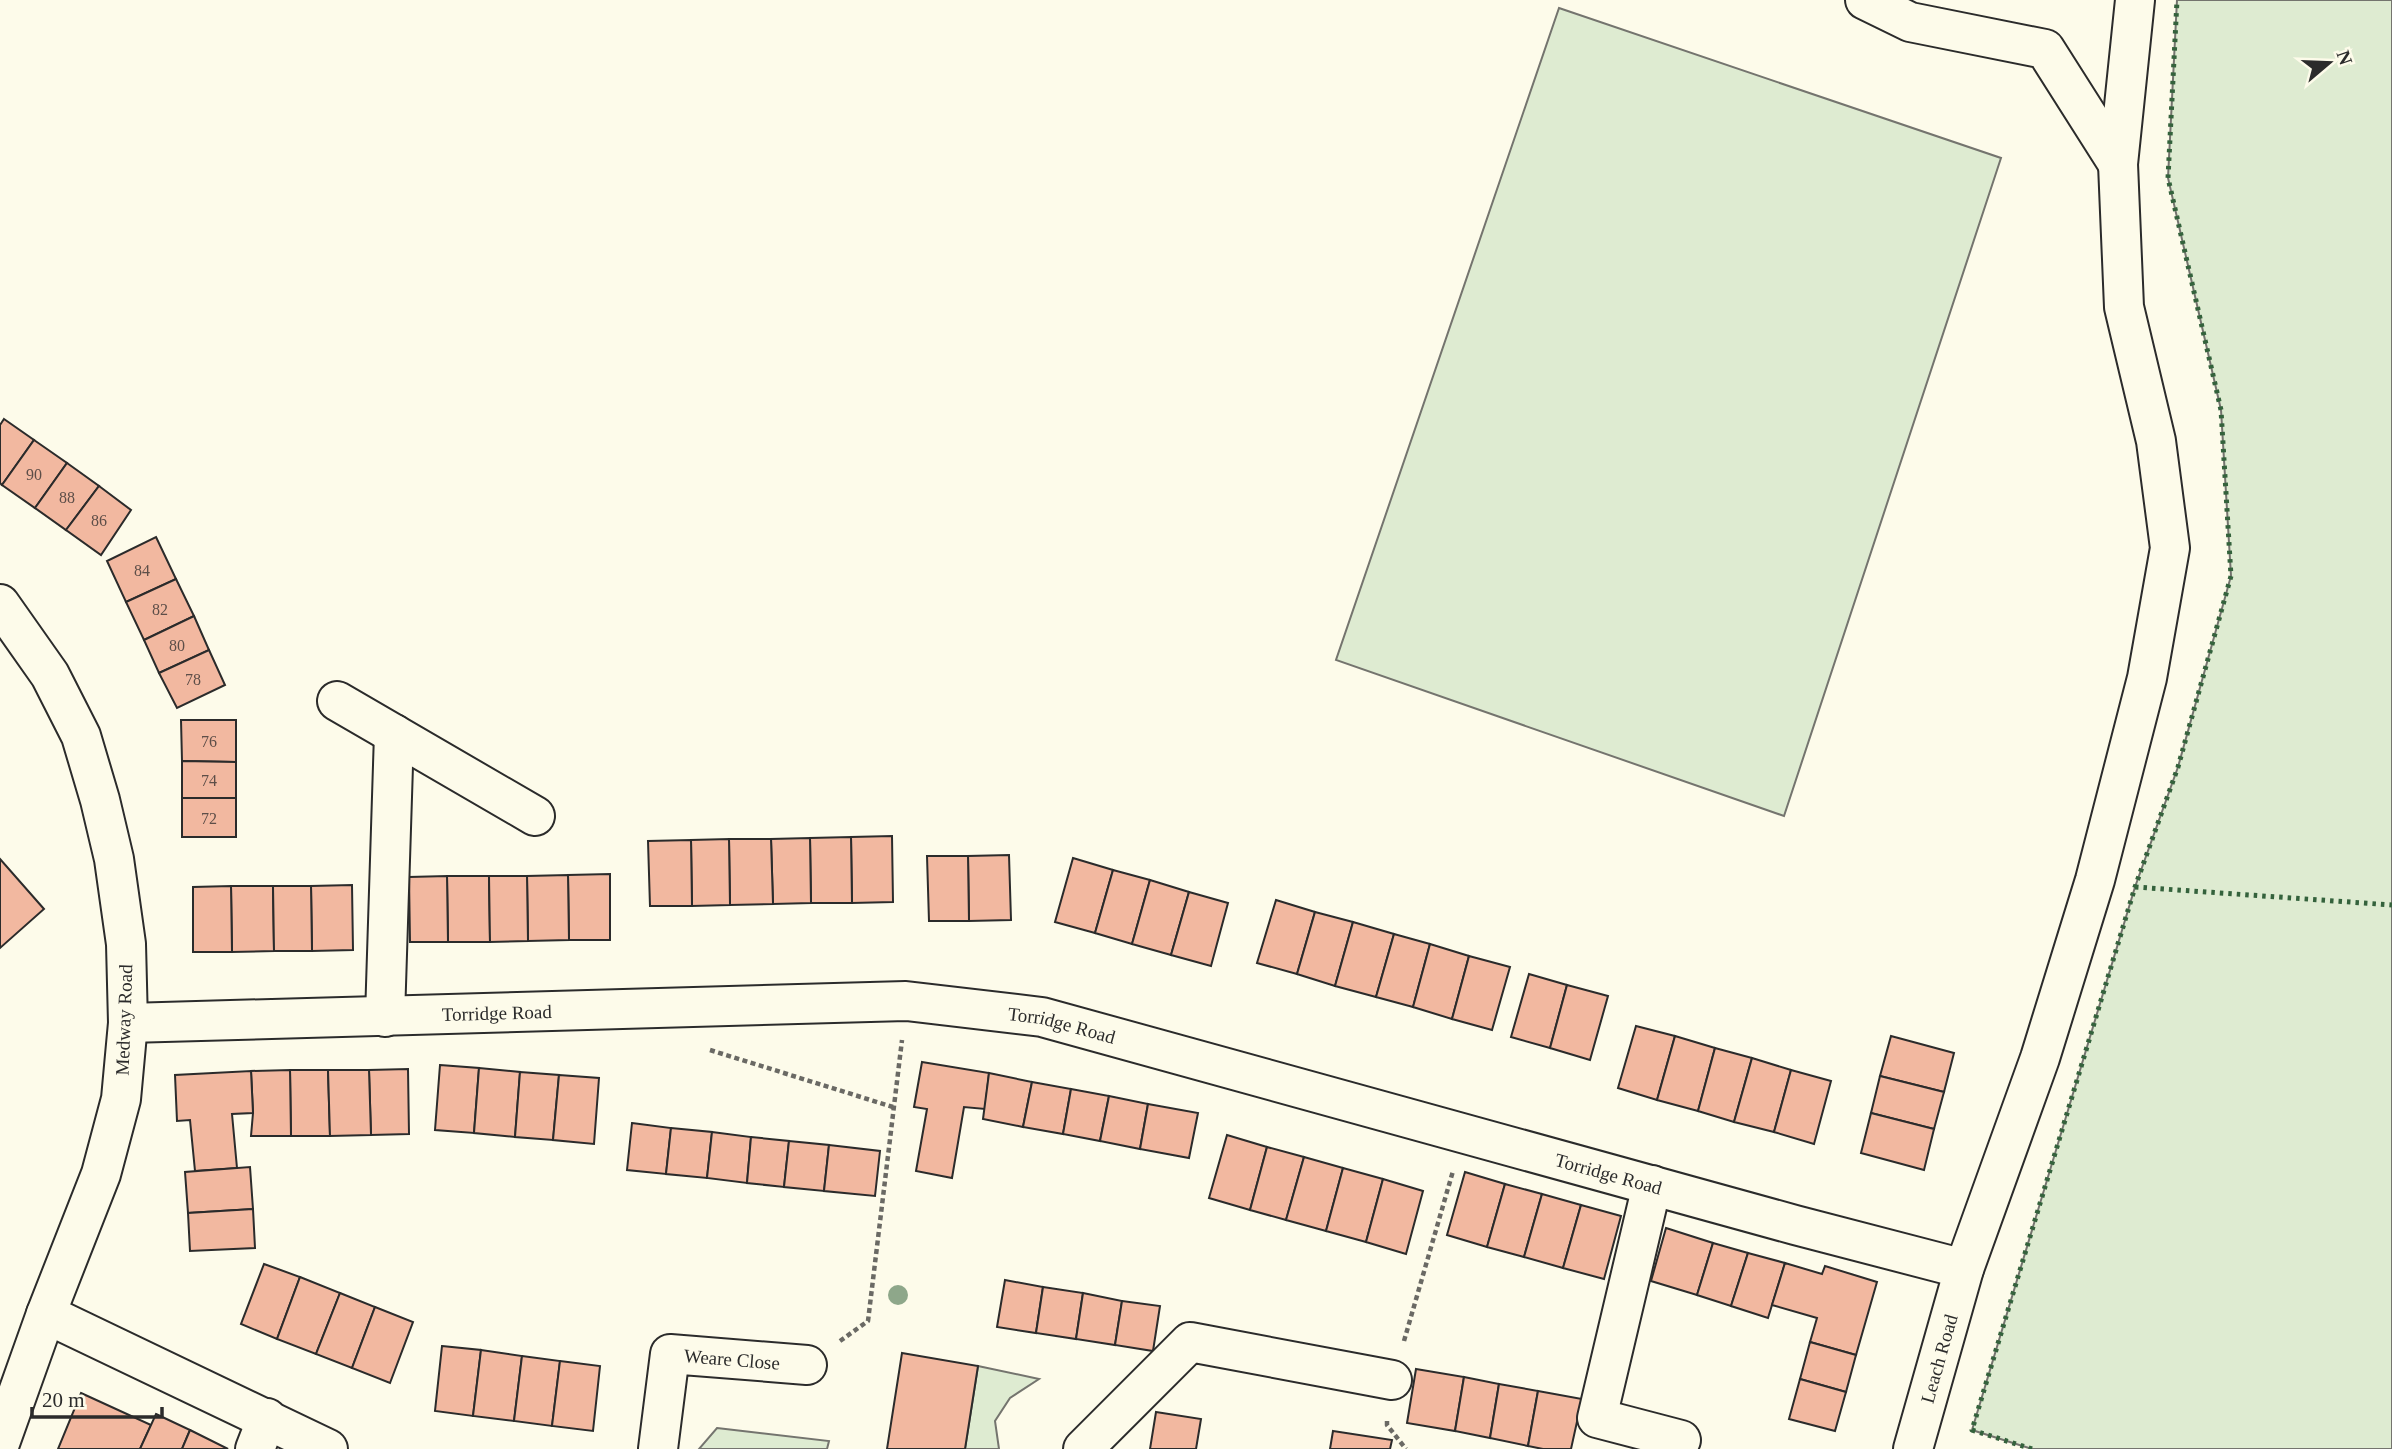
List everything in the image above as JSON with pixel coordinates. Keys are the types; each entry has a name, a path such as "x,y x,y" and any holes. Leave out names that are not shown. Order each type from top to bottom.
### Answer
{"street":[{"path":"1865,0 1910,22 2045,49 2118,164"},
{"name":"Leach Road","path":"1913,1449 1964,1269 2040,1058 2095,880 2147,678 2170,548 2157,440 2124,307 2118,164 2135,0"},
{"name":"Medway Road","path":"0,604 50,675 80,736 96,787 114,859 126,944 128,1023 121,1099 101,1174 46,1314 0,1443"},
{"path":"337,701 535,816"},
{"path":"385,1017 394,734"},
{"name":"Torridge Road","path":"128,1023 906,1001 1042,1017 1964,1269"},
{"path":"1652,1185 1597,1418 1681,1440"},
{"path":"46,1314 261,1434 328,1449"},
{"path":"1083,1449 1190,1342 1392,1380"},
{"name":"Weare Close","path":"658,1449 670,1354 807,1365"}],"path":[{"path":"807,1365 868,1321 906,1001"},
{"path":"698,1046 893,1107"},
{"path":"1392,1380 1463,1133"}],"green space":[{"path":"2177,0 2392,0 2392,1449 2032,1449 1972,1430 2135,887 2178,767 2231,576 2221,410 2168,178"},
{"path":"1559,8 2001,158 1784,816 1336,660"},
{"path":"978,1366 1039,1379 1010,1398 995,1421 999,1449 965,1449"},
{"path":"717,1428 829,1441 827,1449 699,1449"}],"building":[{"path":"4,419 34,440 2,485 0,425"},
{"path":"34,440 67,463 35,508 2,485"},
{"path":"67,463 99,486 66,530 35,508"},
{"path":"99,486 131,510 101,555 66,530"},
{"path":"156,537 176,579 126,602 107,561"},
{"path":"176,579 194,616 144,640 126,602"},
{"path":"194,616 209,650 159,673 144,640"},
{"path":"209,650 225,685 177,708 159,673"},
{"path":"181,720 236,720 236,762 182,761"},
{"path":"182,761 236,762 236,798 182,798"},
{"path":"182,798 236,798 236,837 182,837"},
{"path":"892,836 893,902 852,903 851,837"},
{"path":"851,837 852,903 811,903 810,838"},
{"path":"810,838 811,903 773,904 771,839"},
{"path":"729,839 771,839 773,904 730,905"},
{"path":"729,839 730,905 692,906 691,840"},
{"path":"691,840 692,906 650,906 648,841"},
{"path":"1009,855 1011,920 969,921 968,856"},
{"path":"927,856 968,856 969,921 929,921"},
{"path":"1073,858 1113,870 1095,933 1055,922"},
{"path":"0,859 44,909 0,948"},
{"path":"1113,870 1150,880 1132,944 1095,933"},
{"path":"610,874 610,940 569,940 568,875"},
{"path":"568,875 569,940 528,941 527,876"},
{"path":"447,876 489,876 490,942 448,942"},
{"path":"447,876 448,942 410,942 409,877"},
{"path":"489,876 527,876 528,941 490,942"},
{"path":"1150,880 1189,892 1171,955 1132,944"},
{"path":"352,885 353,950 312,951 311,886"},
{"path":"231,886 273,886 274,951 232,952"},
{"path":"231,886 232,952 193,952 193,887"},
{"path":"273,886 311,886 312,951 274,951"},
{"path":"1189,892 1228,903 1211,966 1171,955"},
{"path":"1276,900 1315,912 1297,974 1257,963"},
{"path":"1315,912 1353,922 1335,986 1297,974"},
{"path":"1353,922 1394,934 1376,997 1335,986"},
{"path":"1394,934 1430,944 1413,1007 1376,997"},
{"path":"1430,944 1469,956 1452,1019 1413,1007"},
{"path":"1469,956 1510,967 1492,1030 1452,1019"},
{"path":"1529,974 1567,985 1550,1048 1511,1037"},
{"path":"1567,985 1608,996 1590,1060 1550,1048"},
{"path":"1636,1026 1675,1036 1657,1100 1618,1088"},
{"path":"1675,1036 1715,1048 1698,1111 1657,1100"},
{"path":"1891,1036 1954,1053 1944,1092 1880,1076"},
{"path":"1715,1048 1752,1058 1734,1122 1698,1111"},
{"path":"1752,1058 1791,1070 1774,1132 1734,1122"},
{"path":"922,1062 989,1073 985,1109 964,1107 952,1178 916,1171 927,1109 914,1107"},
{"path":"440,1065 479,1068 474,1133 435,1130"},
{"path":"479,1068 520,1072 515,1137 474,1133"},
{"path":"408,1069 409,1134 371,1135 369,1070"},
{"path":"290,1070 328,1070 330,1136 291,1136"},
{"path":"290,1070 291,1136 251,1136 251,1071"},
{"path":"328,1070 369,1070 371,1135 330,1136"},
{"path":"1791,1070 1831,1081 1814,1144 1774,1132"},
{"path":"251,1071 253,1113 232,1114 237,1168 195,1171 190,1120 177,1121 175,1075"},
{"path":"520,1072 559,1075 553,1140 515,1137"},
{"path":"989,1073 1032,1082 1023,1127 983,1119"},
{"path":"559,1075 599,1078 594,1144 553,1140"},
{"path":"1880,1076 1944,1092 1934,1129 1871,1113"},
{"path":"1032,1082 1071,1089 1063,1134 1023,1127"},
{"path":"1071,1089 1109,1096 1100,1141 1063,1134"},
{"path":"1109,1096 1148,1104 1140,1149 1100,1141"},
{"path":"1148,1104 1198,1113 1189,1158 1140,1149"},
{"path":"1871,1113 1934,1129 1924,1170 1861,1153"},
{"path":"632,1123 671,1128 666,1174 627,1170"},
{"path":"671,1128 712,1132 707,1178 666,1174"},
{"path":"712,1132 751,1137 747,1183 707,1178"},
{"path":"1227,1135 1267,1147 1250,1210 1209,1198"},
{"path":"751,1137 789,1141 784,1187 747,1183"},
{"path":"789,1141 829,1145 824,1191 784,1187"},
{"path":"829,1145 880,1151 875,1196 824,1191"},
{"path":"1267,1147 1304,1157 1286,1220 1250,1210"},
{"path":"1304,1157 1343,1168 1326,1231 1286,1220"},
{"path":"250,1167 253,1209 188,1213 185,1172"},
{"path":"1343,1168 1383,1179 1366,1242 1326,1231"},
{"path":"1465,1172 1505,1184 1487,1247 1447,1235"},
{"path":"1383,1179 1423,1191 1406,1254 1366,1242"},
{"path":"1505,1184 1542,1194 1524,1257 1487,1247"},
{"path":"1542,1194 1581,1205 1563,1268 1524,1257"},
{"path":"1581,1205 1621,1216 1604,1279 1563,1268"},
{"path":"253,1209 255,1248 190,1251 188,1213"},
{"path":"1666,1228 1713,1243 1697,1295 1651,1281"},
{"path":"1713,1243 1748,1253 1731,1306 1697,1295"},
{"path":"1748,1253 1785,1263 1768,1318 1731,1306"},
{"path":"1785,1263 1822,1274 1825,1266 1877,1282 1856,1355 1810,1342 1817,1318 1772,1305"},
{"path":"264,1264 300,1277 277,1339 241,1324"},
{"path":"300,1277 340,1293 316,1354 277,1339"},
{"path":"1005,1280 1043,1287 1036,1333 997,1327"},
{"path":"1043,1287 1083,1293 1076,1339 1036,1333"},
{"path":"340,1293 375,1307 352,1368 316,1354"},
{"path":"1083,1293 1122,1301 1115,1345 1076,1339"},
{"path":"1122,1301 1160,1306 1153,1351 1115,1345"},
{"path":"375,1307 413,1322 390,1383 352,1368"},
{"path":"1810,1342 1856,1355 1846,1392 1800,1379"},
{"path":"442,1346 481,1350 473,1416 435,1411"},
{"path":"481,1350 522,1356 514,1421 473,1416"},
{"path":"902,1353 978,1366 965,1449 887,1449"},
{"path":"522,1356 560,1361 552,1426 514,1421"},
{"path":"560,1361 600,1366 593,1431 552,1426"},
{"path":"1416,1369 1464,1377 1455,1431 1407,1423"},
{"path":"1464,1377 1499,1384 1490,1438 1455,1431"},
{"path":"1800,1379 1846,1392 1835,1431 1789,1419"},
{"path":"1499,1384 1538,1391 1528,1446 1490,1438"},
{"path":"1538,1391 1582,1399 1571,1449 1528,1446"},
{"path":"81,1393 151,1425 140,1449 58,1449"},
{"path":"1156,1412 1201,1419 1196,1449 1150,1449"},
{"path":"156,1414 190,1430 182,1449 140,1449"},
{"path":"190,1430 228,1449 182,1449"},
{"path":"1333,1431 1392,1440 1390,1449 1330,1449"}],"hedge":[{"path":"2032,1449 1972,1430 2135,887 2178,767 2231,576 2221,410 2168,178 2177,0"},
{"path":"2135,887 2392,905"}]}
